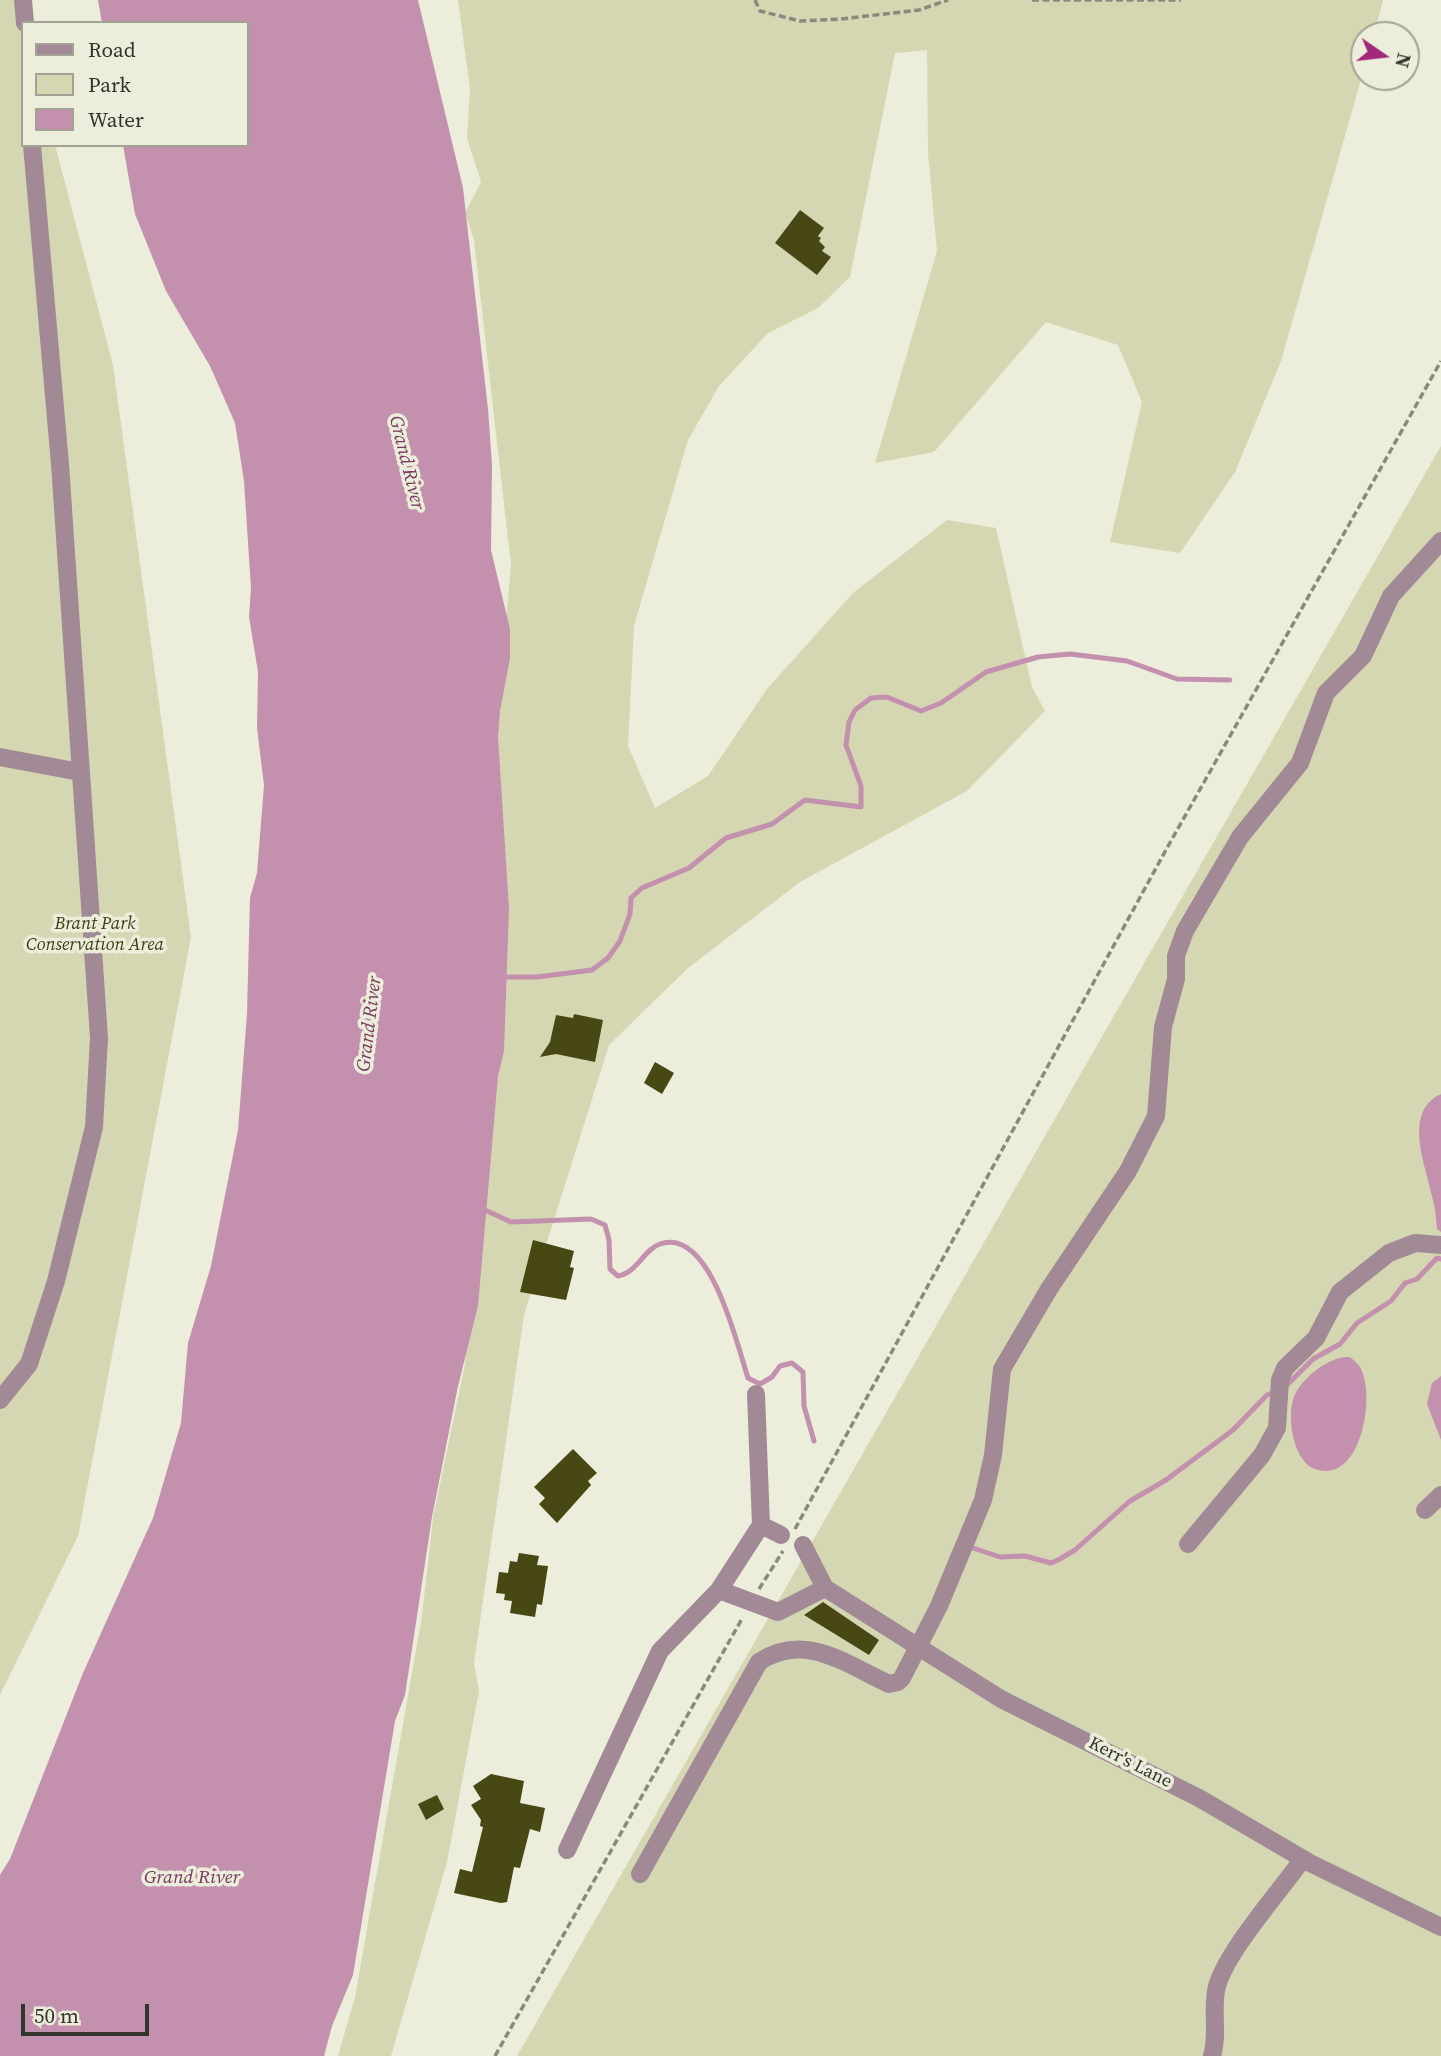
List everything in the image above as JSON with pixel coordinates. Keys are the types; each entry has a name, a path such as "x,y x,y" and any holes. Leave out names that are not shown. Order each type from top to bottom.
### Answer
{"street":[{"path":"23,0 24,21"},
{"path":"0,1400 29,1364 39,1339 94,1127 99,1038 60,464 32,147"},
{"path":"640,1874 759,1662 791,1650 815,1649 894,1684 902,1678 939,1606 986,1491 993,1455 1002,1369 1049,1289 1128,1171 1156,1116 1163,1027 1175,979 1176,956 1185,931 1234,845 1300,763 1326,693 1363,656 1391,596 1441,541"},
{"path":"0,757 80,772"},
{"path":"1188,1544 1262,1455 1277,1428 1280,1380 1285,1368 1315,1338 1340,1292 1359,1273 1389,1253 1415,1243 1441,1245"},
{"path":"567,1850 660,1651 719,1590 761,1525 755,1394"},
{"path":"1425,1510 1441,1495"},
{"path":"761,1525 789,1542"},
{"name":"Kerr's Lane","path":"789,1542 825,1588 1001,1699 1199,1798 1310,1863 1441,1927"},
{"path":"719,1590 778,1612 825,1588"},
{"path":"1212,2056 1214,2005 1219,1981 1260,1915 1299,1864"}],"path":[{"path":"755,0 760,11 800,21 919,10 948,0"},
{"path":"1032,0 1181,0"},
{"path":"495,2056 751,1603 789,1542 1167,848 1441,361"}],"green space":[{"name":"Brant Park Conservation Area","path":"0,0 17,0 22,21 21,147 56,147 113,365 191,937 78,1536 0,1695"},
{"path":"458,0 1383,0 1378,21 1350,21 1350,91 1358,91 1281,361 1235,472 1180,553 1110,542 1142,402 1118,345 1046,322 934,452 875,463 937,251 928,154 927,50 895,53 850,277 818,308 768,333 719,386 688,440 634,626 628,746 655,808 708,776 767,689 853,593 947,520 996,528 1032,687 1045,711 967,791 800,882 688,968 609,1045 524,1315 474,1663 479,1691 447,1862 391,2056 338,2056 355,1997 422,1616 433,1518 465,1364 503,974 494,756 511,565 474,240 465,213 481,182 467,138 470,89"},
{"path":"1441,446 1441,2056 517,2056"}],"water":[{"name":"Grand River","path":"98,0 418,0 463,188 488,409 492,465 491,550 510,629 510,658 498,737 509,909 504,1051 498,1076 478,1306 458,1386 432,1517 405,1695 395,1721 353,1975 332,2026 324,2056 0,2056 0,1875 10,1859 83,1673 153,1518 181,1423 188,1343 211,1266 238,1130 247,1014 250,898 257,873 264,785 257,728 258,672 249,617 251,588 244,481 235,423 210,366 166,291 135,214 123,147 248,147 248,21 102,21"},
{"path":"1441,1094 1441,1232 1437,1229 1419,1126 1422,1113 1429,1102"},
{"path":"1350,1357 1360,1367 1365,1382 1365,1416 1361,1434 1355,1450 1345,1463 1333,1470 1318,1470 1303,1460 1294,1441 1291,1419 1293,1400 1301,1385 1316,1370 1333,1360"},
{"path":"1441,1376 1441,1440 1427,1404 1432,1383"}],"building":[{"path":"800,210 824,228 818,236 821,238 819,241 825,247 822,251 831,257 817,275 775,243"},
{"path":"574,1014 603,1020 595,1062 556,1054 540,1057 550,1042 556,1015 573,1018"},
{"path":"655,1062 674,1073 662,1094 644,1083"},
{"path":"533,1240 574,1251 570,1267 574,1268 566,1300 520,1292"},
{"path":"573,1449 597,1473 588,1481 591,1485 557,1523 539,1504 545,1498 534,1487"},
{"path":"519,1553 539,1556 537,1565 548,1566 542,1605 537,1604 535,1617 510,1613 512,1601 504,1600 505,1594 496,1593 499,1572 508,1573 510,1561 517,1562"},
{"path":"823,1602 879,1640 869,1655 804,1615"},
{"path":"491,1774 524,1781 520,1803 545,1808 540,1832 530,1829 520,1868 514,1867 507,1902 501,1903 454,1893 460,1869 472,1872 483,1827 480,1826 481,1820 471,1805 481,1799 473,1786"},
{"path":"437,1795 444,1809 426,1820 418,1804"}],"waterway":[{"path":"505,977 537,977 592,970 608,958 620,941 630,914 631,898 642,888 689,868 726,838 772,824 805,800 861,807 861,786 846,745 849,722 855,710 871,698 887,697 921,711 941,703 986,672 1038,657 1070,654 1127,661 1177,679 1230,680"},
{"path":"485,1210 511,1222 591,1219 605,1225 609,1240 610,1269 618,1276 631,1270 649,1251 660,1244 678,1244 694,1253 719,1292 748,1378 760,1384 772,1377 780,1366 792,1363 803,1372 804,1406 814,1441"},
{"path":"1286,1386 1313,1359 1340,1344 1357,1323 1391,1301 1405,1283 1417,1279 1437,1258 1441,1259"},
{"path":"967,1546 1000,1557 1025,1556 1051,1563 1058,1560 1075,1550 1130,1501 1166,1480 1233,1430 1267,1395 1277,1391"}]}
